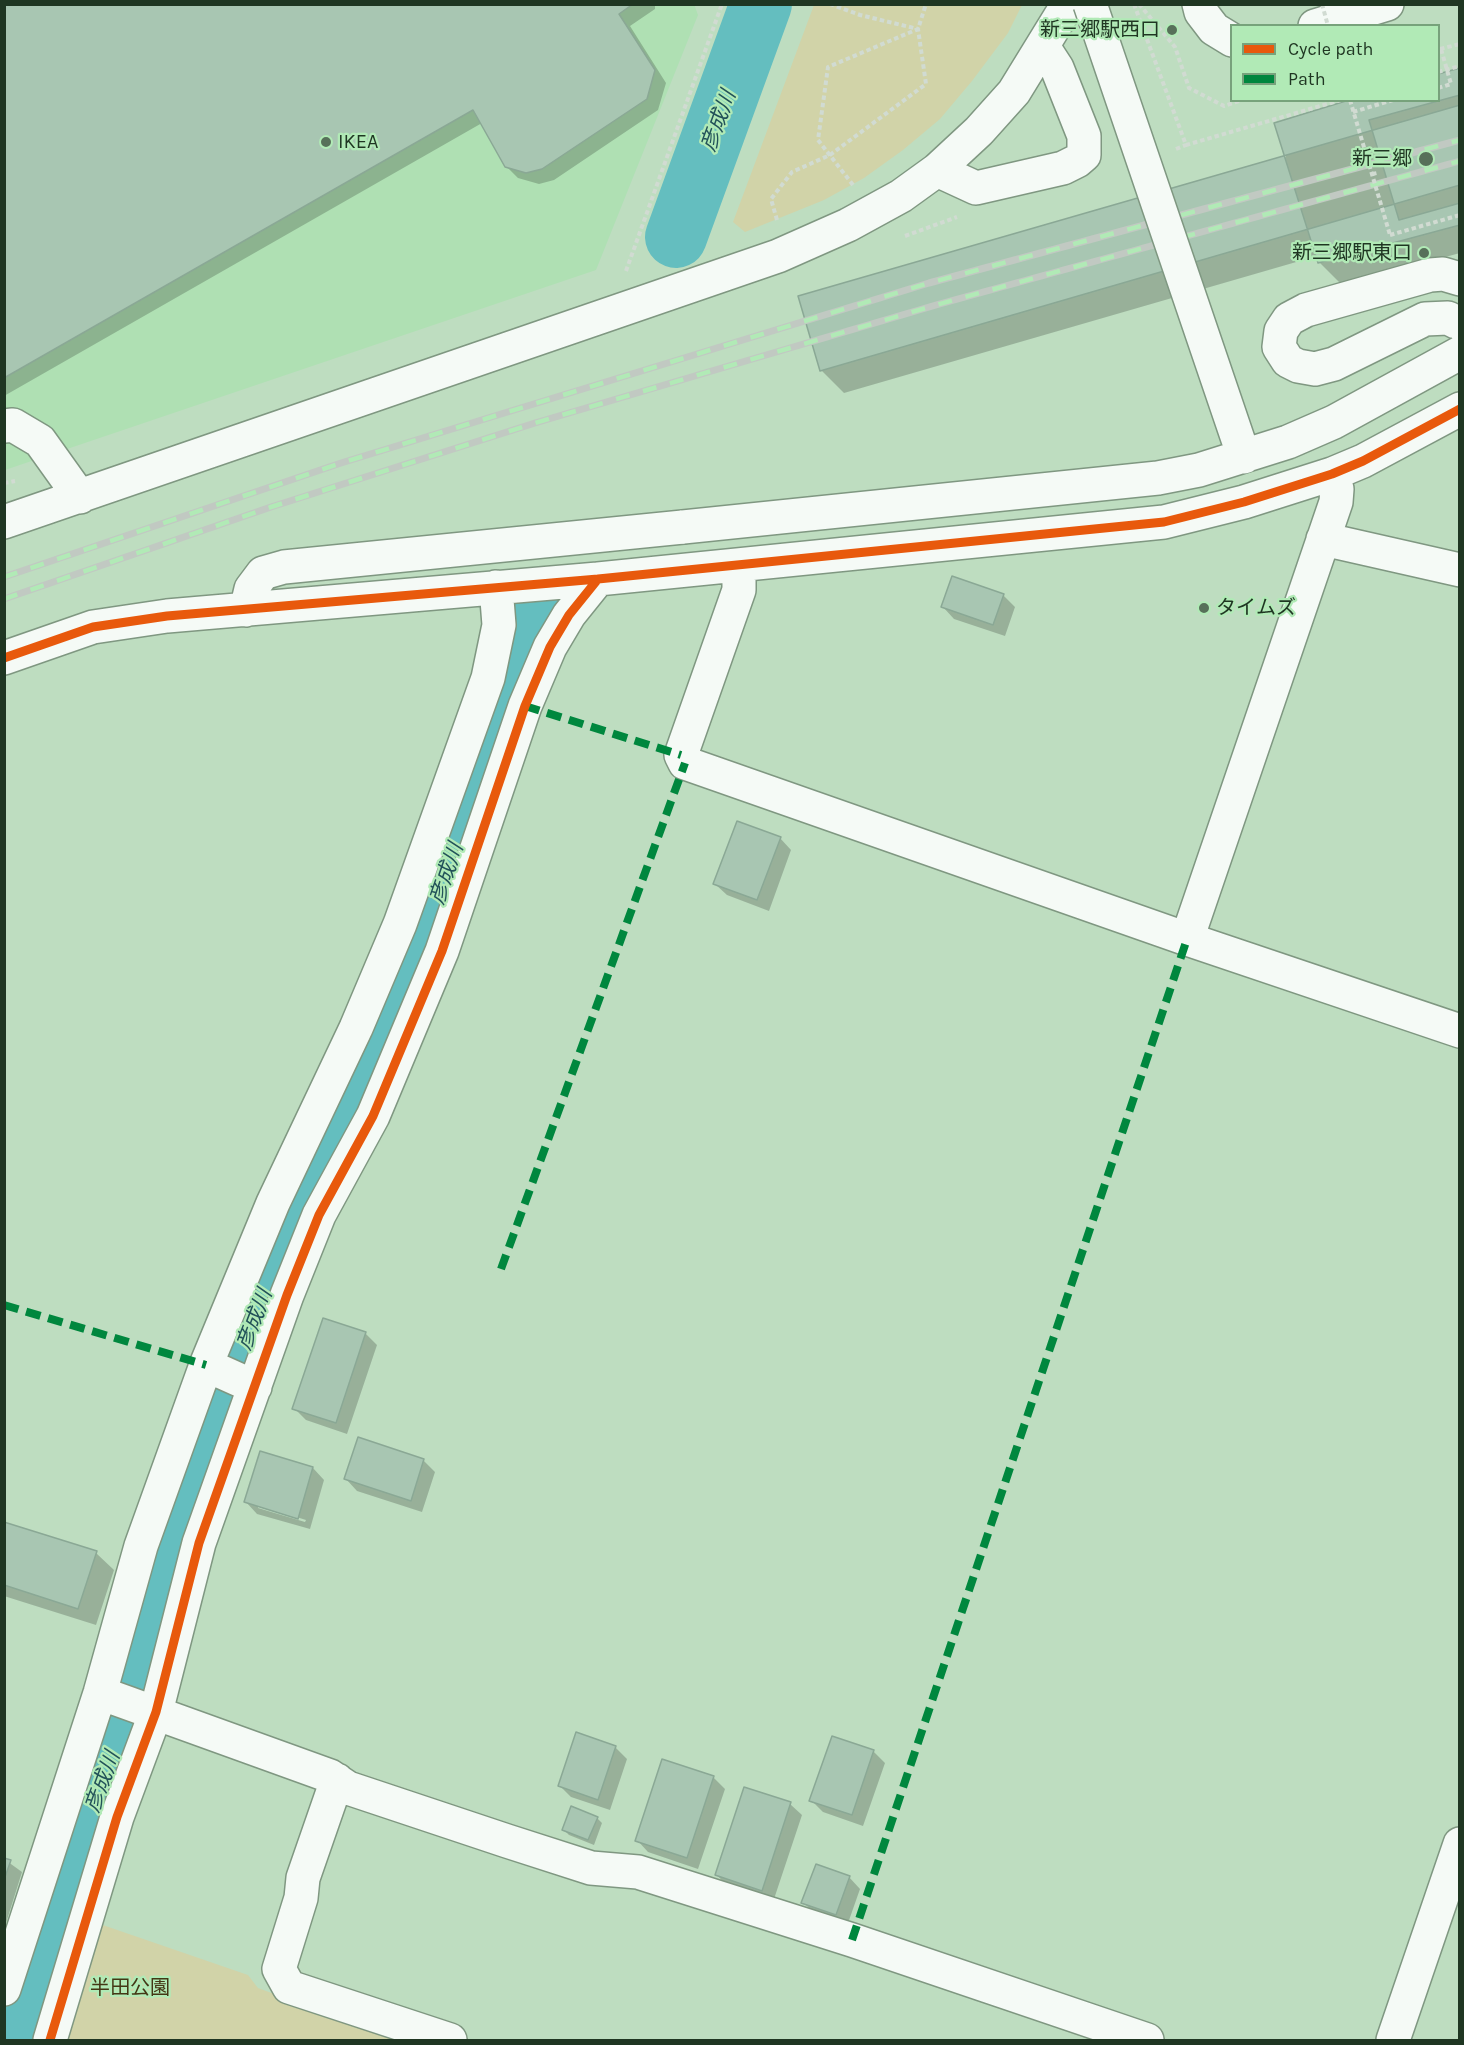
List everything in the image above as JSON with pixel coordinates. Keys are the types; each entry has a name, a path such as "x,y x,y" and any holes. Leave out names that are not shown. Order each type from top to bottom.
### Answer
{"street":[{"path":"4,522 778,256 848,225 901,196 937,170 979,131 1014,92 1044,48 1068,4"},
{"path":"1090,4 1244,457"},
{"path":"1199,4 1201,12 1214,29 1230,39"},
{"path":"1322,24 1387,4"},
{"path":"937,170 976,188 1062,168 1084,155 1084,136 1057,68 1044,48"},
{"path":"1460,279 1443,273 1306,310 1288,319 1281,331 1280,347 1288,362 1315,369 1334,364 1425,319 1448,318 1460,324"},
{"path":"1413,280 1425,319"},
{"path":"246,610 251,589 263,573 284,567 1158,478 1244,457 1288,442 1334,422 1460,353"},
{"path":"4,658 93,627 167,616 598,579 1164,522 1244,502 1332,474 1374,456 1460,409"},
{"path":"4,426 13,425 40,441 80,497"},
{"path":"1187,939 1336,502 1337,489 1332,474"},
{"path":"1323,540 1460,570"},
{"path":"739,565 739,590 681,755 685,763 1187,939 1460,1030"},
{"path":"4,1989 94,1808 130,1703 199,1544 216,1420 232,1376 373,1116 442,951 525,706 550,647 569,615 598,579"},
{"path":"51,2040 94,1808 130,1703 141,1546 216,1420 232,1376 273,1203 356,1028 400,924 488,678 499,625 496,587"},
{"path":"130,1703 337,1780 348,1788 580,1865 638,1872 852,1940 1147,2040"},
{"path":"337,1780 303,1878 301,1898 279,1969 289,1987 450,2040"},
{"path":"1394,2040 1460,1844"}],"path":[{"path":"830,4 860,15 918,28"},
{"path":"779,226 771,199 792,172 830,156 926,84 918,28 926,4"},
{"path":"1134,4 1186,145 1334,102"},
{"path":"1139,4 1175,47 1189,88 1224,106 1236,102"},
{"path":"1322,4 1327,24"},
{"path":"623,280 722,5"},
{"path":"857,189 818,140 828,67 918,28"},
{"path":"1440,87 1451,84 1440,49 1460,44"},
{"path":"1440,72 1460,66"},
{"path":"1350,102 1390,235 1460,215"},
{"path":"1353,112 1387,102"},
{"path":"1372,174 1377,173"},
{"path":"4,483 13,480 20,483"}],"shaded area":[{"name":"IKEA","path":"694,4 698,15 596,270 5,470 4,5"}],"green space":[{"path":"814,5 1022,5 1008,33 972,81 940,119 903,150 864,178 824,200 745,232 733,222"},
{"name":"半田公園","path":"94,1922 248,1975 258,1988 399,2040 63,2040"}],"building":[{"path":"4,4 633,4 619,14 655,70 647,99 542,169 526,173 505,167 473,110 4,378"},
{"path":"1460,68 1460,95 1440,100 1440,73"},
{"path":"1342,102 1435,102 1369,120 1399,220 1460,203 1460,225 1318,263 1274,123"},
{"name":"新三郷","path":"1460,105 1460,185 820,371 798,296"},
{"path":"952,576 1004,594 993,625 941,607"},
{"path":"737,821 781,837 757,900 713,884"},
{"path":"323,1318 366,1332 336,1423 292,1409"},
{"path":"358,1437 424,1459 411,1501 344,1479"},
{"path":"260,1451 313,1467 298,1519 244,1502"},
{"path":"4,1522 97,1551 78,1609 4,1585"},
{"path":"576,1732 616,1746 598,1800 558,1786"},
{"path":"832,1736 874,1750 852,1815 809,1801"},
{"path":"662,1759 714,1776 687,1858 635,1841"},
{"path":"744,1787 791,1802 762,1891 715,1875"},
{"path":"571,1806 598,1817 588,1840 562,1830"},
{"path":"4,1858 11,1860 4,1880"},
{"path":"816,1864 850,1876 836,1915 801,1903"}],"waterway":[{"name":"彦成川","path":"676,237 761,4"},
{"name":"彦成川","path":"20,2040 62,1896 137,1686 173,1548 222,1405 303,1192 435,910 478,793 497,717 534,617"}],"railway":[{"path":"4,577 341,463 929,283 1460,140"},
{"path":"4,599 271,507 535,423 936,305 1460,161"}],"marked path":[{"path":"525,706 681,755"},
{"path":"501,1269 685,763"},
{"path":"852,1940 1187,939"},
{"path":"4,1305 206,1365"}],"cycle path":[{"path":"4,658 93,627 167,616 598,579 1164,522 1244,502 1332,474 1363,461 1460,409"},
{"path":"50,2040 117,1817 156,1712 199,1543 287,1295 319,1215 373,1116 442,951 525,706 550,647 569,615 598,579"}],"place":[{"name":"新三郷駅西口","path":"1172,30"},
{"name":"IKEA","path":"326,142"},
{"name":"新三郷","path":"1426,159"},
{"name":"新三郷駅東口","path":"1424,253"},
{"name":"タイムズ","path":"1204,608"}]}
